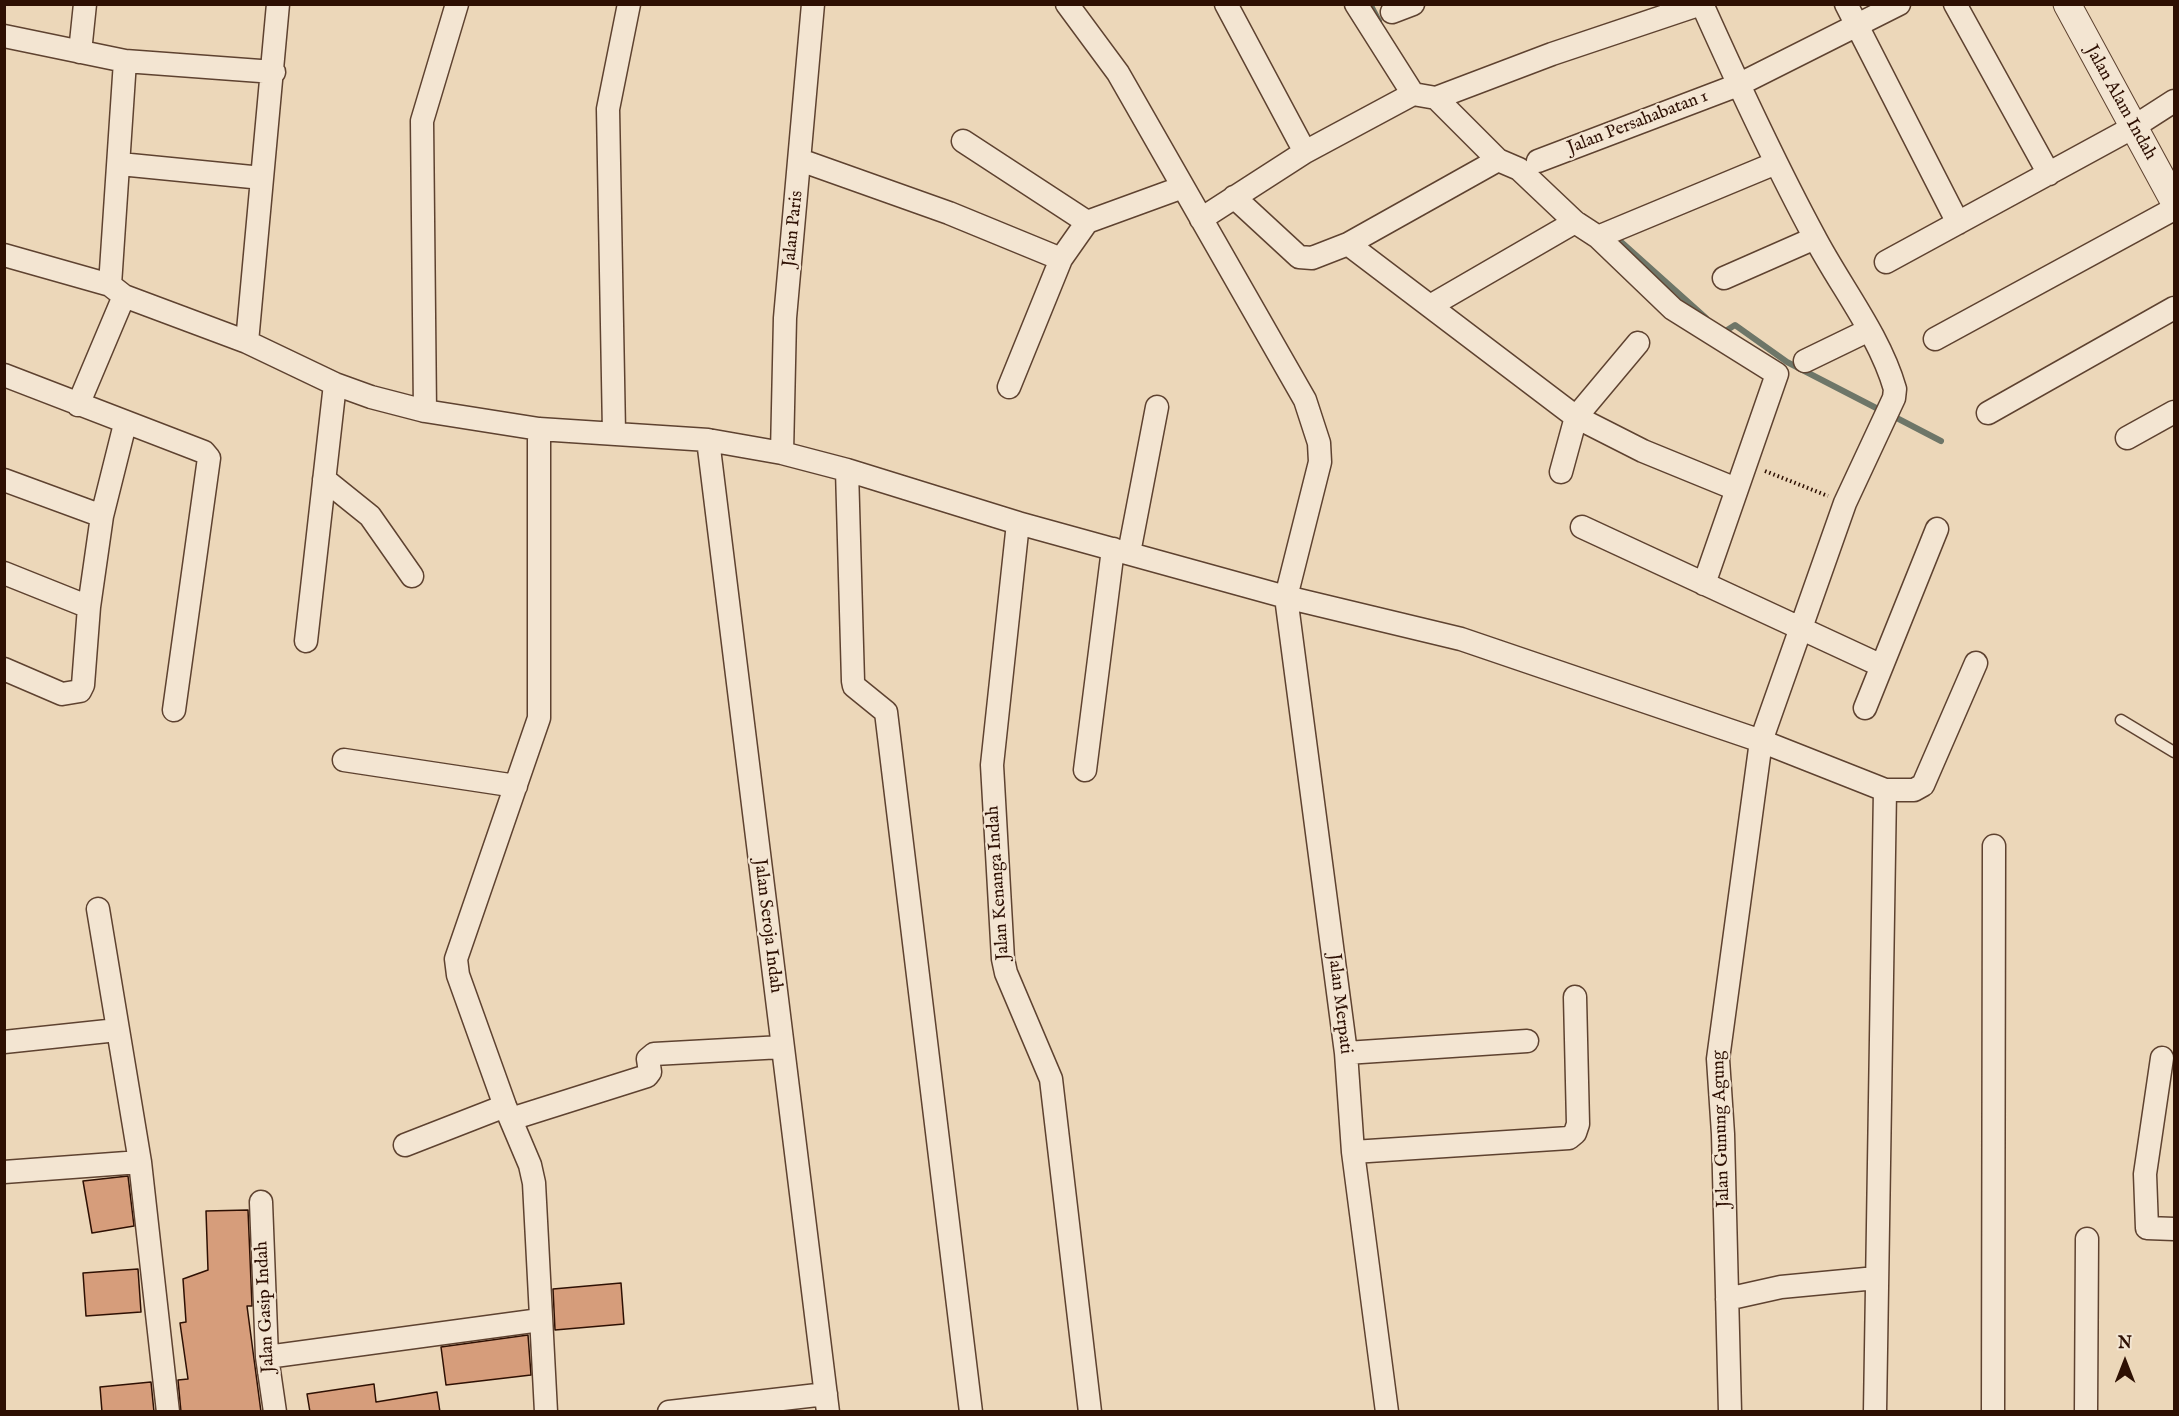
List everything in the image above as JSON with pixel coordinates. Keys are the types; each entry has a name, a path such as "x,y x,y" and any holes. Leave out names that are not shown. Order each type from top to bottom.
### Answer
{"street":[{"path":"80,52 85,4"},
{"path":"247,342 274,72 278,4"},
{"path":"425,411 422,121 458,4"},
{"path":"614,432 608,109 629,4"},
{"name":"Jalan Paris","path":"782,453 785,318 813,4"},
{"path":"1067,4 1118,73 1305,400 1319,443 1317,478 1286,597"},
{"path":"1226,4 1305,152"},
{"path":"1356,4 1413,94"},
{"path":"1201,219 1305,152 1413,94 1436,98 1656,12 1701,4"},
{"name":"Jalan Gunung Agung","path":"1701,4 1776,163 1815,238 1869,330 1892,381 1894,398 1845,503 1761,741 1718,1059 1723,1134 1730,1412"},
{"path":"1846,4 1958,223"},
{"name":"Jalan Persahabatan 1","path":"1538,161 1738,85 1899,4"},
{"path":"1955,4 2049,174"},
{"name":"Jalan Alam Indah","path":"2067,4 2175,201"},
{"path":"6,40 125,61 274,72"},
{"path":"78,405 117,291 125,61"},
{"path":"1436,98 1498,160 1519,169 1575,222 1598,237 1673,309 1777,374 1704,584"},
{"path":"1886,262 2133,128 2175,101"},
{"path":"963,141 1087,222"},
{"path":"800,160 949,213 1061,259"},
{"path":"1234,197 1299,256 1312,258 1348,244 1498,160"},
{"path":"1598,237 1776,163"},
{"path":"120,164 262,177"},
{"path":"1009,387 1061,259 1087,222 1183,187"},
{"path":"1935,339 2175,209"},
{"path":"1430,306 1575,222"},
{"path":"1724,278 1815,238"},
{"path":"1348,244 1576,417 1643,451 1736,489"},
{"path":"4,255 117,291 247,342 335,384 425,411 539,429 614,432 708,440 782,453 847,470 1018,524 1286,597 1461,639 1761,741 1885,790 1914,790 1923,785 1976,663"},
{"path":"1988,413 2175,308"},
{"path":"1805,361 1869,330"},
{"path":"1561,472 1576,417 1638,343"},
{"path":"4,375 125,424 204,452 209,458 174,710"},
{"path":"306,641 335,384"},
{"path":"1085,770 1121,551 1157,408"},
{"path":"2127,438 2175,412"},
{"path":"4,669 62,694 80,691 83,685 89,607 102,516 125,424"},
{"path":"539,429 539,718 456,959 458,975 530,1165 534,1183 546,1412"},
{"name":"Jalan Seroja Indah","path":"708,440 827,1402"},
{"path":"847,470 853,683 886,712 971,1412"},
{"path":"324,479 369,516 411,576"},
{"path":"4,480 102,516"},
{"name":"Jalan Kenanga Indah","path":"1018,524 992,765 1002,952 1006,973 1051,1079 1090,1412"},
{"path":"1582,527 1882,666"},
{"path":"1865,708 1937,529"},
{"path":"4,573 89,607"},
{"name":"Jalan Merpati","path":"1286,597 1346,1053 1353,1152 1387,1412"},
{"path":"344,760 516,786"},
{"path":"1875,1412 1885,790"},
{"path":"1993,1412 1996,852 1994,846"},
{"path":"98,909 140,1162 168,1412"},
{"path":"1353,1152 1569,1138 1575,1133 1578,1124 1575,997"},
{"path":"4,1042 117,1030"},
{"path":"1346,1053 1527,1041"},
{"path":"405,1145 508,1112 647,1076 650,1072 648,1059 654,1054 782,1047"},
{"path":"2162,1058 2145,1174 2147,1228 2175,1229"},
{"path":"4,1172 140,1162"},
{"name":"Jalan Gasip Indah","path":"261,1202 267,1357 275,1412"},
{"path":"2086,1412 2087,1239"},
{"path":"1727,1299 1781,1287 1876,1278"},
{"path":"267,1357 540,1320"},
{"path":"669,1412 827,1402"}],"lane":[{"path":"2121,720 2175,752"}],"path":[{"path":"1746,463 1845,503"}],"building":[{"path":"128,1176 134,1226 92,1233 83,1181"},
{"path":"248,1210 252,1306 247,1306 261,1412 181,1412 178,1380 188,1379 180,1323 186,1322 183,1279 208,1270 206,1211"},
{"path":"138,1269 141,1312 86,1316 83,1273"},
{"path":"621,1283 624,1324 555,1330 553,1289"},
{"path":"528,1335 531,1375 446,1385 441,1347"},
{"path":"151,1382 154,1412 102,1412 100,1387"},
{"path":"374,1384 376,1402 437,1392 440,1412 310,1412 307,1394"}],"waterway":[{"path":"1370,4 1379,21"},
{"path":"1619,240 1706,318"},
{"path":"1721,330 1724,332 1735,325 1787,362 1882,411"},
{"path":"1891,415 1941,441"}]}
